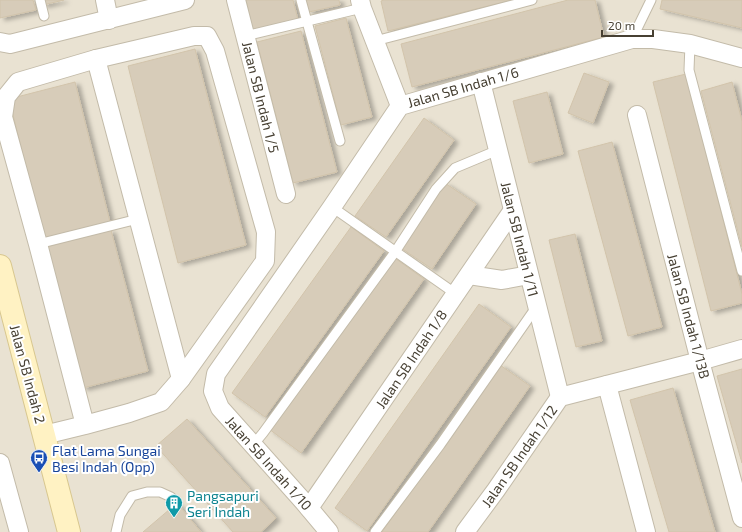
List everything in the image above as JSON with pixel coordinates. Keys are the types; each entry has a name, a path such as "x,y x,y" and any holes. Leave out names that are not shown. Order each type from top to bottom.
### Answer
{"street":[{"path":"105,0 109,20"},
{"name":"Jalan SB Indah 1/5","path":"236,0 286,194"},
{"path":"0,42 10,44 109,20 174,1"},
{"path":"361,4 400,106"},
{"path":"44,435 85,425 129,413 161,402 181,379 265,261 266,232 215,51 207,36 194,36 96,59 18,82 6,97 3,117 85,425"},
{"name":"Jalan SB Indah 1/6","path":"213,391 216,374 400,106 632,39 653,39 690,44 742,58"},
{"path":"96,59 181,379"},
{"name":"Jalan SB Indah 1/11","path":"481,82 560,397"},
{"name":"Jalan SB Indah 1/13B","path":"637,114 742,518"},
{"name":"Jalan SB Indah 1/8","path":"309,508 513,210"},
{"name":"Jalan SB Indah 2","path":"0,266 69,532"},
{"path":"469,275 502,280 529,275"},
{"name":"Jalan SB Indah 1/12","path":"465,532 560,397 742,349"},
{"path":"607,385 646,532"},
{"name":"Jalan SB Indah 1/10","path":"213,391 220,408 329,532"},
{"path":"0,467 19,532"}],"lane":[{"path":"40,0 44,16"},
{"path":"301,0 340,141"},
{"path":"375,41 532,0"},
{"path":"632,39 652,0"},
{"path":"245,36 306,21 361,4"},
{"path":"690,44 689,70 742,271"},
{"path":"253,446 395,252 436,189 455,168 498,150"},
{"path":"332,207 456,294"},
{"path":"38,244 138,219"},
{"path":"375,532 440,446 537,306"},
{"path":"116,532 120,514 132,496 147,492 160,492 171,497"}],"shaded area":[{"path":"0,0 742,0 742,532 0,532"}],"building":[{"path":"0,0 33,0 36,10 0,18"},
{"path":"42,0 64,0 43,5"},
{"path":"246,0 293,0 298,20 253,31"},
{"path":"306,0 339,0 340,5 309,12"},
{"path":"512,0 388,31 381,1"},
{"path":"568,0 595,0 604,37 412,87 401,44"},
{"path":"662,0 742,0 742,28 660,9"},
{"path":"346,18 372,117 341,125 315,26"},
{"path":"301,31 337,172 293,183 257,42"},
{"path":"195,49 246,245 178,263 128,66"},
{"path":"584,73 609,82 593,123 568,113"},
{"path":"686,74 742,294 742,303 711,311 653,82"},
{"path":"75,82 110,222 44,239 9,99"},
{"path":"732,82 742,121 742,247 701,91"},
{"path":"547,92 563,154 529,163 513,101"},
{"path":"424,118 454,140 386,237 355,216"},
{"path":"612,142 662,327 628,336 578,151"},
{"path":"445,183 476,204 432,269 401,248"},
{"path":"351,227 384,251 265,417 232,393"},
{"path":"111,230 148,371 83,388 46,247"},
{"path":"575,234 602,341 576,347 549,240"},
{"path":"392,256 424,279 301,453 269,429"},
{"path":"479,304 511,327 367,531 335,508"},
{"path":"500,365 530,386 428,532 382,532"},
{"path":"742,369 742,463 717,376"},
{"path":"673,388 715,532 669,532 630,400"},
{"path":"187,419 276,518 261,532 233,532 156,446"},
{"name":"Pangsapuri Seri Indah","path":"177,503 201,532 143,532"}],"place":[{"name":"Flat Lama Sungai Besi Indah (Opp)","path":"39,473"},
{"name":"Pangsapuri Seri Indah","path":"174,518"}]}
